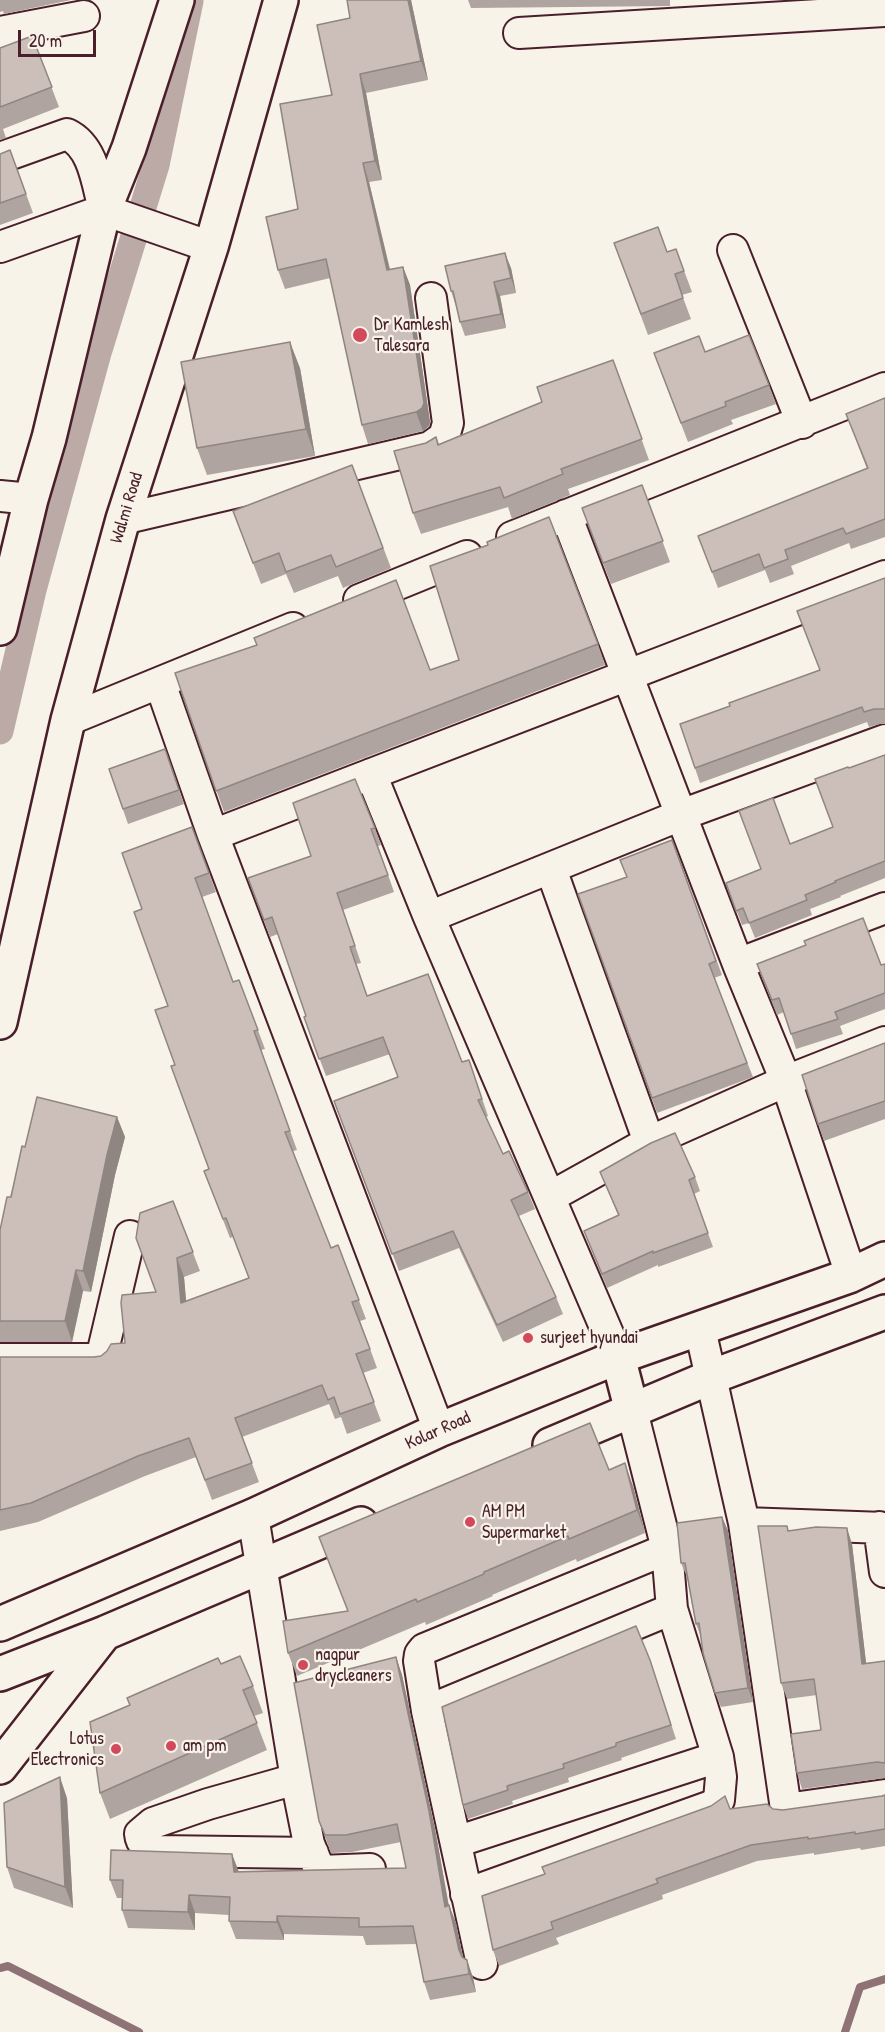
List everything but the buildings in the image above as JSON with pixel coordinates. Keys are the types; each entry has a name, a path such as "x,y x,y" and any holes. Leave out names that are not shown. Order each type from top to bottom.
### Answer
{"main road":[{"path":"0,628 15,498 49,438 104,210 129,148 177,0"},
{"name":"Walmi Road","path":"0,1022 68,720 123,519 211,248 280,0"},
{"name":"Kolar Road","path":"0,1624 253,1516 439,1430 618,1357 849,1276 885,1259"},
{"path":"522,1457 711,1377 885,1312"},
{"path":"618,1357 632,1411"},
{"path":"0,1674 105,1633 389,1512"},
{"path":"0,1767 105,1633"}],"street":[{"path":"519,33 885,11"},
{"path":"0,32 84,16"},
{"path":"0,158 67,134 73,137 79,141 89,158 104,210"},
{"path":"0,247 104,210 211,248"},
{"path":"733,250 802,423"},
{"path":"123,519 430,447 444,437 448,423 431,298"},
{"path":"68,720 566,515 802,423 885,388"},
{"path":"566,515 738,964 786,1081 849,1269 849,1276"},
{"path":"213,835 885,576"},
{"path":"160,683 213,835 439,1430"},
{"path":"429,917 681,814 885,740"},
{"path":"371,774 429,917 618,1357"},
{"path":"551,869 649,1142"},
{"path":"738,964 883,915"},
{"path":"550,1197 649,1142 786,1081 885,1042"},
{"path":"0,1359 101,1359 129,1236"},
{"path":"700,1329 744,1523 786,1809 885,1795"},
{"path":"466,1894 711,1806 719,1800 722,1777 718,1757 672,1609 666,1549 658,1509 632,1411"},
{"path":"253,1516 296,1779 309,1844 320,1871 370,1869"},
{"path":"744,1523 882,1528 885,1572"},
{"path":"482,1964 427,1711 419,1661 420,1654 424,1649 666,1549"},
{"path":"427,1711 672,1609"},
{"path":"456,1842 718,1757"},
{"path":"296,1779 153,1822 140,1834 140,1840 144,1845 157,1851 313,1853"}],"waterway":[{"path":"0,731 33,590 98,353 156,165 190,1"},
{"path":"0,1968 8,1966 139,2032"},
{"path":"845,2032 860,1987 885,1979"}],"place":[{"name":"Dr Kamlesh Talesara","path":"360,335"},
{"name":"surjeet hyundai","path":"528,1338"},
{"name":"AM PM Supermarket","path":"470,1522"},
{"name":"nagpur drycleaners","path":"303,1665"},
{"name":"am pm","path":"171,1746"},
{"name":"Lotus Electronics","path":"116,1749"}]}
